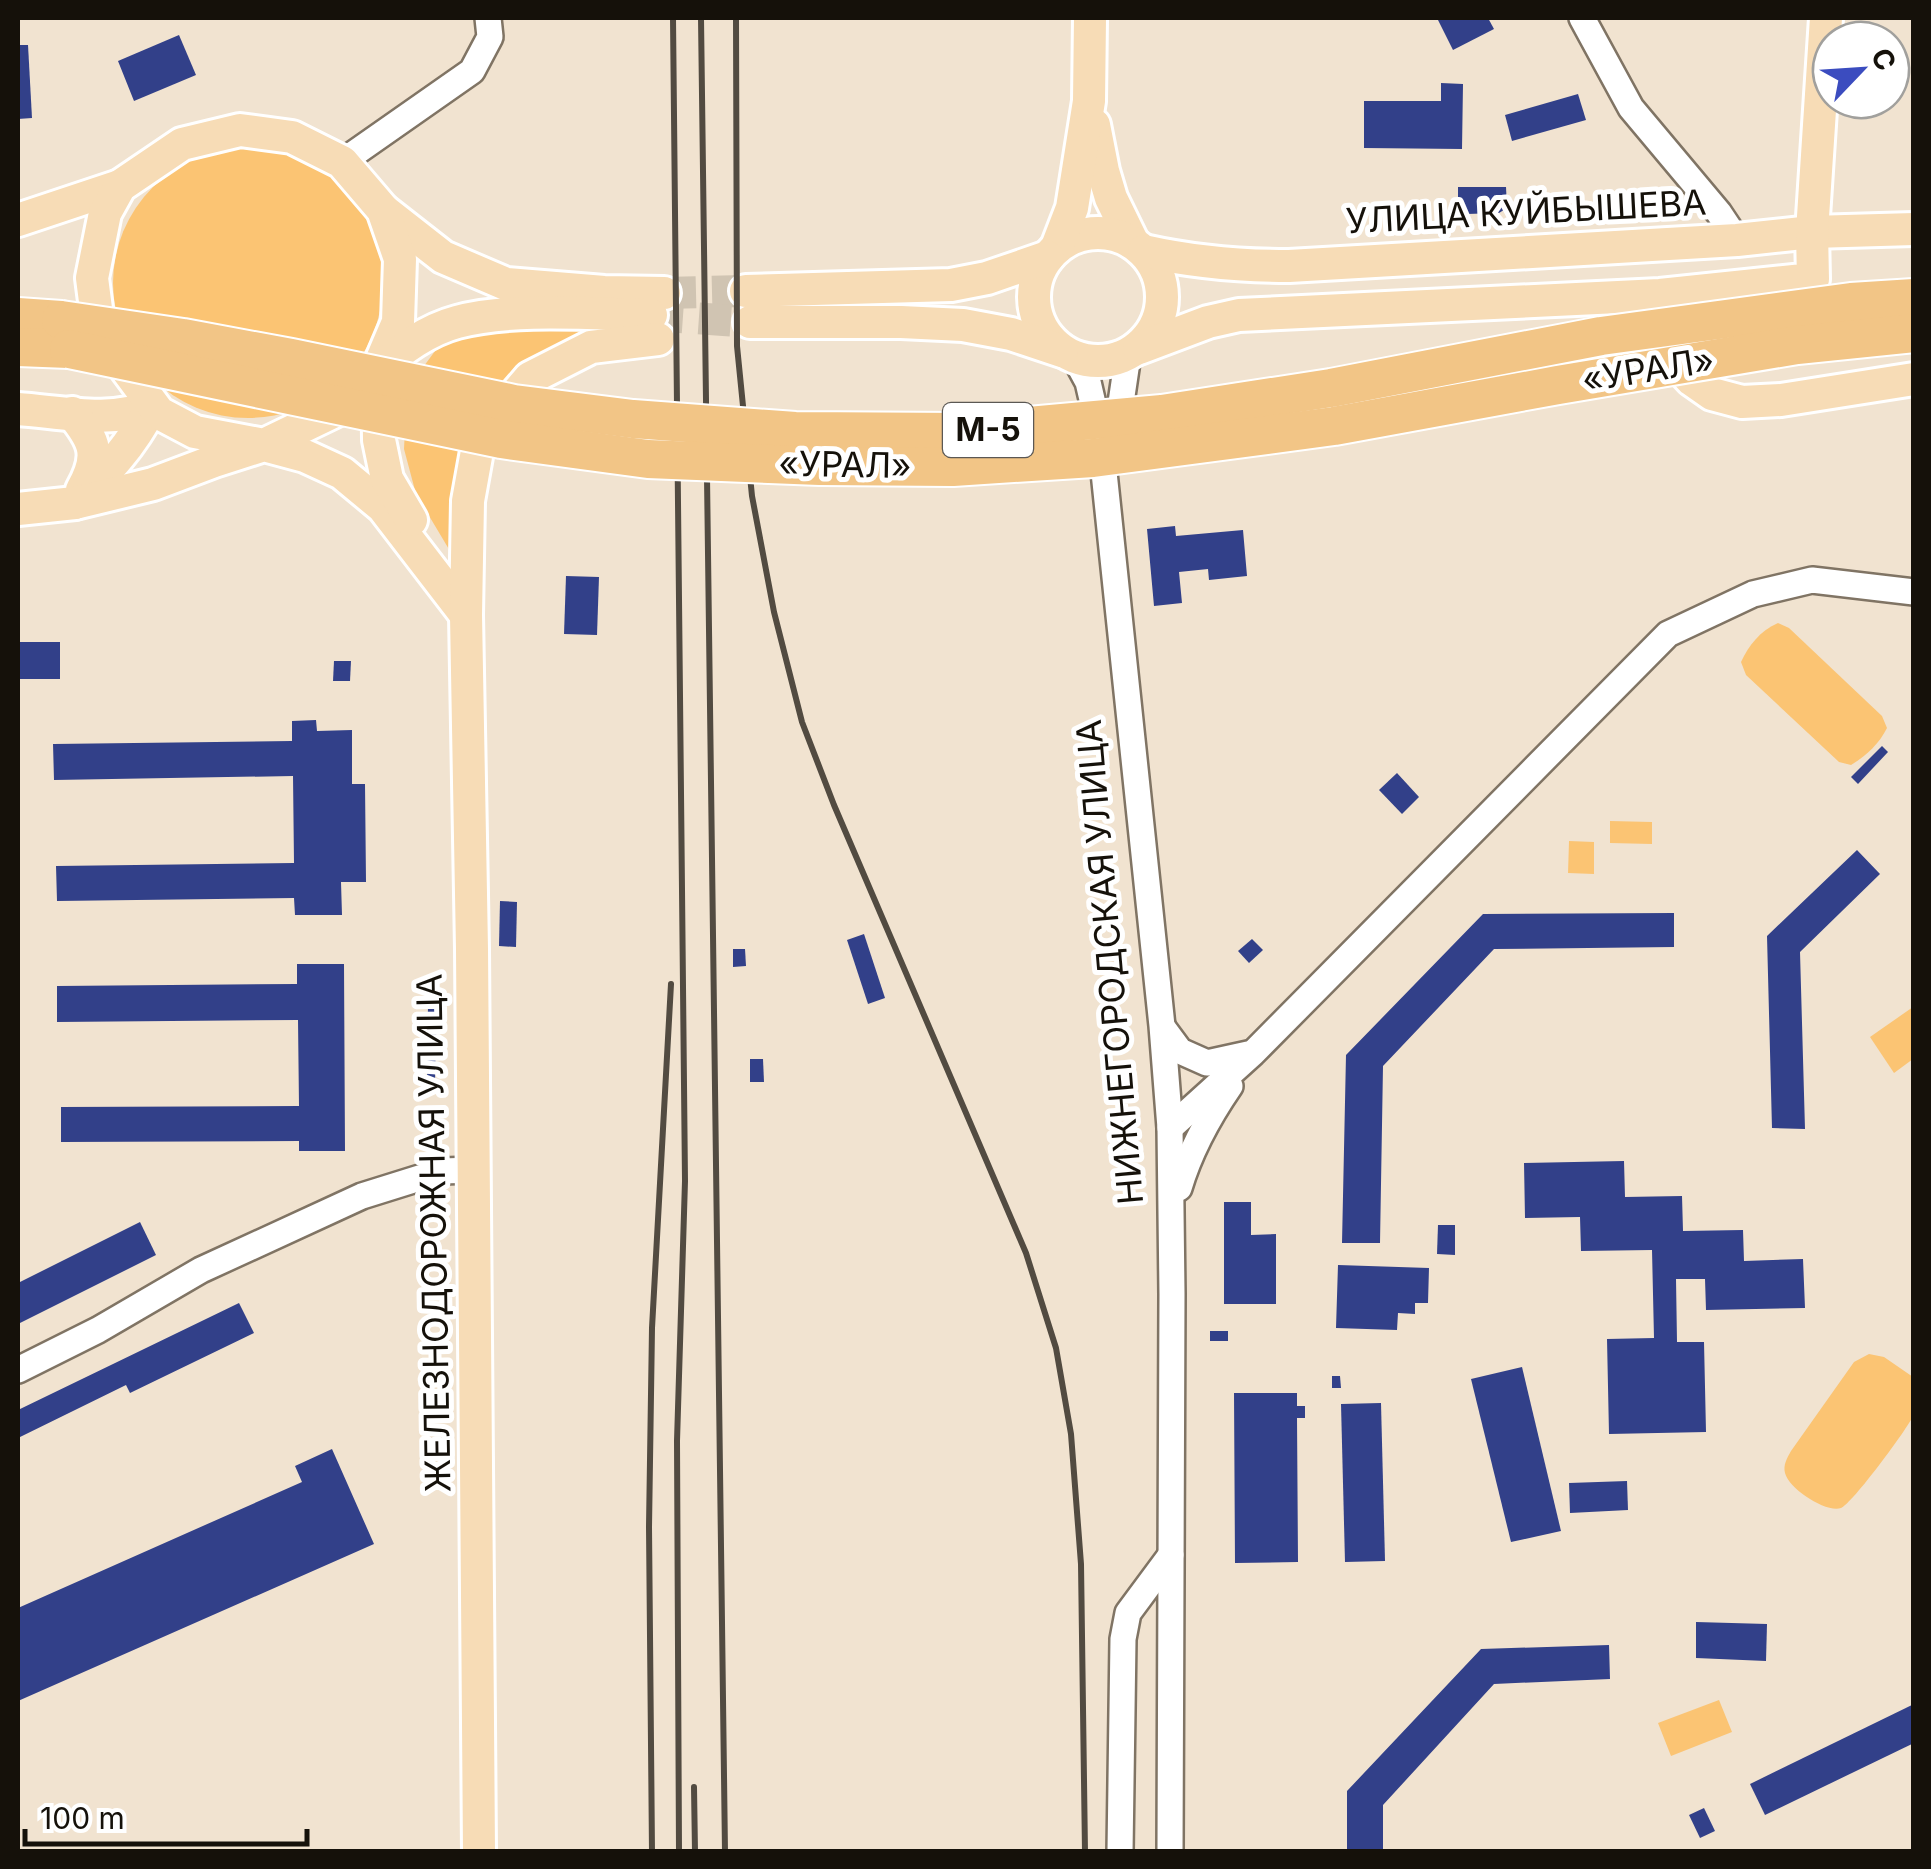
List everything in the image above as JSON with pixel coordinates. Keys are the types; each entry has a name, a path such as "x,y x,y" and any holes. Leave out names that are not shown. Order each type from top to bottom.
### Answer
{"highway":[{"name":"«УРАЛ»","path":"18,317 183,338 514,404 633,420 795,432 960,432 1162,414 1331,388 1601,336 1851,302 1914,298"},
{"name":"«УРАЛ»","path":"18,347 69,349 501,438 648,459 953,467 1093,458 1334,426 1796,345 1914,333"}],"main road":[{"path":"1069,355 1044,332 1034,307 1036,280 1072,208 1089,101 1090,18"},
{"path":"1138,247 1121,237 1094,232 988,278 747,314 804,322 963,325 1010,334 1102,362 1208,322 1239,315 1660,295 1813,279 1812,232 1826,18"},
{"path":"1089,101 1111,198 1158,274 1162,300 1156,326 1133,351"},
{"path":"18,220 120,186 182,144 240,130 292,136 342,162 383,210 443,257 506,284 604,292 657,316"},
{"path":"120,186 106,213 92,278 100,332 152,406 195,432 305,456 342,473 382,507 466,614"},
{"path":"383,210 400,259 398,322 378,369 379,440 387,479 466,614"},
{"name":"УЛИЦА КУЙБЫШЕВА","path":"1138,247 1188,261 1289,266 1737,240 1812,232 1914,229"},
{"path":"1596,298 1621,307 1639,321 1692,380 1712,394 1742,402 1780,400 1914,379"},
{"path":"18,509 75,503 154,484 264,445 346,405 407,344 454,322 486,316 550,314 657,316"},
{"name":"ЖЕЛЕЗНОДОРОЖНАЯ УЛИЦА","path":"479,1852 468,500 477,451 498,415 530,378 657,316"},
{"path":"18,409 116,416 152,406"},
{"path":"75,503 136,436 152,406"},
{"path":"72,413 89,433 94,456 90,476 75,503"}],"street":[{"path":"342,162 472,70 490,37 488,18"},
{"path":"1582,18 1631,108 1720,212 1737,240"},
{"path":"1109,530 1118,417 1133,351"},
{"name":"НИЖНЕГОРОДСКАЯ УЛИЦА","path":"1069,355 1088,382 1100,434 1170,1128 1170,1852"},
{"path":"1170,1128 1253,1052 1668,634 1753,594 1812,580 1914,592"},
{"path":"1162,1026 1180,1051 1207,1063 1253,1052"},
{"path":"1172,1212 1188,1158 1215,1108 1253,1052"},
{"path":"18,1370 98,1330 201,1270 362,1196 442,1171 474,1170"},
{"path":"1120,1852 1123,1640 1128,1613 1171,1555"}],"shaded area":[{"path":"248,148 300,158 344,187 373,231 383,283 373,335 344,379 300,408 248,418 196,408 152,379 123,335 113,283 123,231 152,187 196,158"},
{"path":"602,324 604,329 514,369 479,411 456,463 458,553 453,556 416,494 404,449 407,389 438,347 487,328"},
{"path":"1778,623 1789,628 1882,716 1887,728 1884,734 1851,765 1839,762 1746,675 1741,662 1748,650 1760,634"},
{"path":"1610,821 1652,822 1652,844 1610,843"},
{"path":"1569,841 1594,842 1594,874 1568,873"},
{"path":"1913,1007 1913,1059 1894,1073 1870,1037"},
{"path":"1869,1354 1884,1357 1913,1377 1914,1412 1856,1494 1841,1508 1826,1507 1793,1486 1785,1473 1785,1464 1854,1362"},
{"path":"1719,1700 1732,1732 1671,1756 1658,1723"}],"building":[{"path":"1437,18 1488,18 1494,29 1453,50"},
{"path":"179,35 196,75 134,101 118,61"},
{"path":"18,45 28,45 32,118 18,119"},
{"path":"1441,83 1463,84 1462,149 1364,148 1364,101 1441,101"},
{"path":"1578,94 1586,120 1512,141 1505,115"},
{"path":"1458,187 1506,187 1507,208 1499,213 1467,214 1458,209"},
{"path":"1175,526 1176,536 1243,530 1247,576 1209,580 1208,569 1179,572 1182,603 1154,606 1147,529"},
{"path":"566,576 599,577 597,635 564,634"},
{"path":"18,642 60,642 60,679 18,679"},
{"path":"334,661 351,661 350,681 333,681"},
{"path":"316,720 317,731 352,730 352,784 365,784 366,882 341,882 342,915 295,915 294,898 57,901 56,866 294,863 293,776 54,780 53,744 292,741 292,721"},
{"path":"1882,746 1888,752 1858,784 1851,777"},
{"path":"1397,773 1419,797 1402,814 1379,790"},
{"path":"1857,850 1880,874 1800,952 1805,1129 1772,1128 1767,936"},
{"path":"500,901 517,902 516,947 499,946"},
{"path":"1674,913 1674,947 1494,949 1383,1066 1380,1243 1342,1243 1346,1055 1483,914"},
{"path":"864,934 885,998 868,1004 847,940"},
{"path":"1252,939 1263,950 1249,963 1238,951"},
{"path":"733,949 745,949 746,966 733,967"},
{"path":"297,964 344,964 345,1151 299,1151 299,1141 61,1142 61,1107 299,1106 298,1020 57,1022 57,986 297,984"},
{"path":"428,1004 437,1004 435,1082 427,1082"},
{"path":"750,1059 763,1059 764,1082 750,1082"},
{"path":"1624,1161 1625,1197 1682,1196 1683,1231 1743,1230 1744,1261 1803,1259 1805,1308 1706,1310 1705,1279 1676,1279 1677,1342 1704,1342 1706,1432 1609,1434 1607,1339 1654,1338 1652,1250 1581,1251 1580,1217 1525,1218 1524,1163"},
{"path":"1224,1202 1251,1202 1251,1235 1276,1234 1276,1304 1224,1304"},
{"path":"140,1222 156,1255 18,1324 18,1283"},
{"path":"1438,1225 1455,1225 1455,1255 1437,1254"},
{"path":"1338,1265 1429,1268 1428,1303 1415,1303 1415,1314 1398,1313 1397,1330 1336,1328"},
{"path":"239,1303 254,1333 130,1393 126,1385 18,1438 18,1410"},
{"path":"1210,1331 1228,1331 1228,1341 1210,1341"},
{"path":"1522,1367 1561,1531 1511,1542 1471,1379"},
{"path":"1332,1376 1340,1376 1341,1388 1332,1388"},
{"path":"1234,1393 1297,1393 1297,1406 1305,1406 1305,1418 1297,1418 1298,1562 1235,1563"},
{"path":"1381,1403 1385,1561 1345,1562 1341,1404"},
{"path":"332,1449 374,1544 18,1701 18,1608 302,1482 295,1466"},
{"path":"1627,1481 1628,1510 1570,1513 1569,1483"},
{"path":"1696,1622 1767,1624 1766,1661 1696,1658"},
{"path":"1609,1645 1610,1679 1494,1684 1383,1805 1383,1852 1347,1852 1347,1791 1481,1649"},
{"path":"1914,1704 1914,1743 1765,1815 1750,1784"},
{"path":"1704,1808 1715,1831 1700,1838 1689,1815"}],"tunnel":[{"path":"664,293 746,291"},
{"path":"651,315 750,322"}],"railway":[{"path":"673,18 685,1181 677,1441 679,1852"},
{"path":"701,18 725,1852"},
{"path":"736,18 737,346 752,496 774,612 802,722 1026,1253 1056,1348 1071,1434 1081,1564 1085,1852"},
{"path":"652,1852 652,1328 671,984"},
{"path":"694,1787 695,1852"}]}
